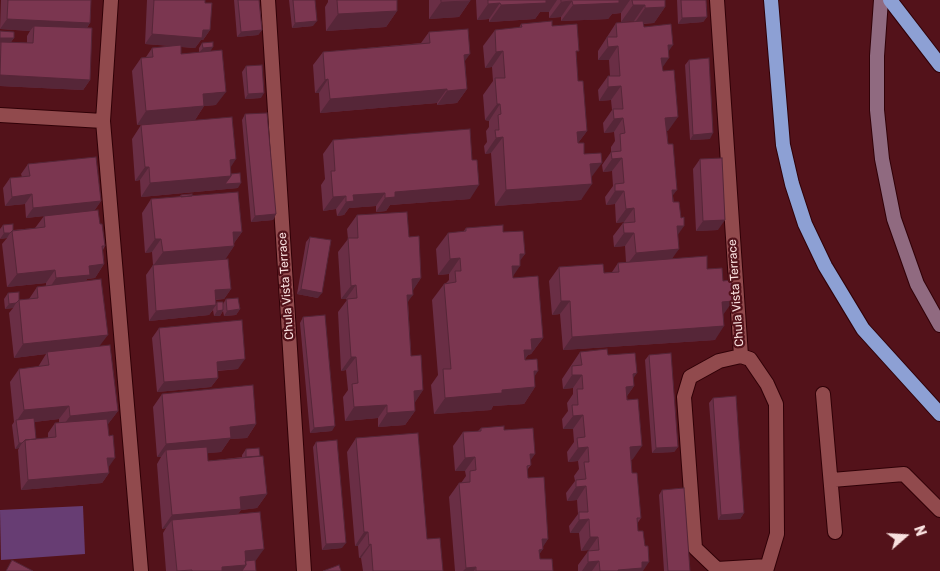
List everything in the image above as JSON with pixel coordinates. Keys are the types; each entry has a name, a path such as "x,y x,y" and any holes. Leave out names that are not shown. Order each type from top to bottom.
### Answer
{"highway":[{"path":"771,0 783,144 792,184 805,224 824,266 863,329 940,414"},
{"path":"890,0 940,65"}],"main road":[{"path":"881,0 877,56 877,110 882,159 894,219 917,284 940,324"}],"lane":[{"path":"111,0 103,121 141,571"},
{"name":"Chula Vista Terrace","path":"268,0 304,571"},
{"name":"Chula Vista Terrace","path":"717,0 741,356 750,359 768,384 776,404 777,534 766,569"},
{"path":"0,116 103,121"},
{"path":"741,356 719,361 690,377 684,397 695,548 717,569 766,569"},
{"path":"823,394 832,480 835,532"},
{"path":"832,480 904,474 940,510"}],"shaded area":[{"path":"83,506 85,554 1,560 0,510"}],"building":[{"path":"8,0 91,0 90,23 7,19"},
{"path":"154,0 205,0 205,3 212,3 210,30 203,30 202,38 152,34"},
{"path":"238,0 259,0 262,30 241,32"},
{"path":"293,0 315,0 317,21 295,23"},
{"path":"337,0 397,0 397,11 338,14"},
{"path":"441,0 470,0 470,1 441,2"},
{"path":"488,0 546,0 546,3 501,5 500,3 488,4"},
{"path":"561,0 619,0 619,3 573,5 572,1 561,2"},
{"path":"632,0 665,0 665,7 645,8 645,5 633,5"},
{"path":"681,0 706,0 707,17 682,18"},
{"path":"552,21 552,26 577,24 579,51 576,51 578,81 583,81 587,131 577,132 578,143 584,143 584,154 601,153 602,163 590,164 592,184 506,190 503,137 496,138 495,130 499,130 498,115 501,114 500,104 497,104 495,78 505,78 503,51 496,52 495,30 522,27 521,24"},
{"path":"643,21 644,27 671,24 673,45 668,45 669,58 661,58 663,71 674,70 678,117 665,118 668,144 673,144 677,190 672,190 673,202 679,202 681,218 684,217 684,226 677,226 679,249 636,253 634,233 624,233 623,223 635,222 634,208 626,209 624,191 615,191 615,184 624,183 622,158 612,159 611,152 621,151 620,134 625,133 623,118 614,119 613,109 623,109 621,86 608,87 608,76 620,76 618,46 608,47 607,37 617,37 616,23"},
{"path":"34,26 92,28 90,80 0,75 1,42 33,43"},
{"path":"468,29 470,54 464,55 467,89 330,99 328,79 325,80 323,52 430,43 429,32"},
{"path":"0,31 14,32 14,38 0,38"},
{"path":"213,42 213,47 203,48 202,43"},
{"path":"181,45 181,54 222,50 226,92 203,94 204,106 146,111 141,58 153,57 152,48"},
{"path":"709,58 713,133 693,135 689,60"},
{"path":"262,65 264,93 248,94 246,66"},
{"path":"267,113 276,214 255,216 245,114"},
{"path":"232,117 236,159 230,160 231,176 150,183 149,167 145,167 141,125"},
{"path":"470,129 472,160 477,160 479,185 395,192 395,197 385,198 385,193 353,195 354,201 346,202 346,196 333,197 331,171 335,171 333,140"},
{"path":"96,157 101,201 33,208 32,194 12,197 10,178 30,176 28,164"},
{"path":"722,158 725,220 703,221 700,159"},
{"path":"240,173 241,183 225,184 231,174"},
{"path":"238,192 242,232 233,232 234,246 163,252 161,239 155,239 151,199"},
{"path":"192,194 192,196 181,197 181,195"},
{"path":"98,210 105,246 102,246 104,264 89,266 90,275 56,278 55,270 17,274 12,231 45,227 44,216"},
{"path":"407,212 409,237 419,236 421,278 412,279 413,295 407,295 411,356 421,355 423,390 414,391 415,411 387,413 387,405 354,407 352,384 358,383 356,357 351,357 347,299 357,298 356,285 351,286 348,238 358,238 357,215"},
{"path":"13,224 13,230 10,233 4,233 3,225"},
{"path":"503,225 503,232 523,231 525,254 520,254 520,266 512,266 513,278 538,276 543,338 531,339 532,350 524,350 525,360 537,359 538,371 534,371 535,387 502,390 502,393 445,398 443,369 451,369 444,284 456,282 455,271 461,271 460,258 450,259 448,233 466,231 466,228"},
{"path":"310,237 331,240 322,293 301,289"},
{"path":"707,256 707,269 722,268 723,281 731,280 733,301 722,302 724,326 572,337 570,301 561,301 559,267 603,264 604,273 619,272 618,263"},
{"path":"228,259 231,289 215,290 216,305 156,311 153,265"},
{"path":"101,279 108,335 23,344 19,300 38,298 37,287"},
{"path":"19,292 19,300 16,303 9,304 8,293"},
{"path":"238,298 240,309 227,311 226,299"},
{"path":"217,302 223,302 223,310 217,311"},
{"path":"325,315 335,426 314,428 303,317"},
{"path":"242,320 245,359 217,362 218,378 164,382 159,328"},
{"path":"110,345 118,411 70,416 69,406 24,410 19,369 49,365 47,352"},
{"path":"607,349 608,355 635,353 637,373 633,374 634,386 626,387 627,400 638,399 642,446 630,447 632,473 637,473 641,518 637,518 638,531 643,531 645,546 648,546 649,562 642,562 642,568 618,571 600,571 599,561 588,562 588,551 599,550 598,537 590,537 589,519 579,520 579,512 588,512 586,486 576,487 576,480 586,479 584,462 589,462 588,447 578,448 577,438 585,437 583,415 573,416 572,405 578,405 577,389 583,389 582,375 572,375 572,366 582,365 580,352"},
{"path":"671,353 678,447 656,448 649,355"},
{"path":"253,385 256,424 230,427 231,438 166,444 162,394"},
{"path":"736,396 744,513 721,515 713,398"},
{"path":"34,418 36,439 25,440 19,443 16,420"},
{"path":"107,419 109,436 113,435 115,458 107,458 109,473 28,480 25,440 56,437 55,423"},
{"path":"504,426 504,430 533,428 535,454 530,454 531,465 527,466 528,478 544,477 548,539 542,539 543,549 539,550 540,559 552,559 553,571 476,571 476,567 466,568 459,483 470,482 470,471 476,470 475,457 465,458 463,432 481,431 481,428"},
{"path":"418,433 427,539 440,538 443,571 373,571 371,544 369,545 368,532 364,532 356,438"},
{"path":"337,440 346,543 326,544 316,442"},
{"path":"207,447 208,461 263,456 267,494 240,497 241,509 172,515 166,450"},
{"path":"259,448 260,456 246,457 246,449"},
{"path":"684,488 690,571 668,571 662,490"},
{"path":"260,512 264,549 245,551 246,565 222,567 222,571 177,571 172,520"},
{"path":"12,560 33,571 6,571"},
{"path":"255,560 256,571 242,571 246,565 245,561"},
{"path":"339,565 341,571 323,571"}]}
